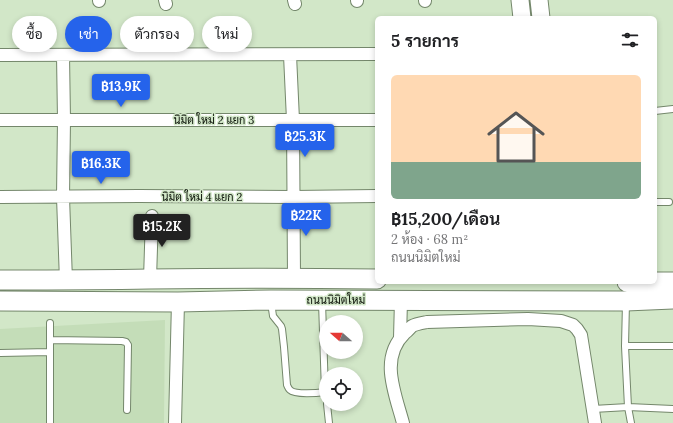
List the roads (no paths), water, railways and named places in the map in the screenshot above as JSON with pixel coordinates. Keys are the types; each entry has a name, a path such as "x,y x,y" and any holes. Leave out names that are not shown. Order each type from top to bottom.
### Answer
{"main road":[{"path":"520,0 522,16"},
{"path":"539,0 541,16"},
{"name":"ถนนนิมิตใหม่","path":"0,280 375,279"},
{"path":"92,302 93,280"},
{"name":"ถนนนิมิตใหม่","path":"0,301 178,302 271,300 469,300 626,291 673,282"},
{"name":"ถนนนิมิตใหม่","path":"626,291 673,299"}],"street":[{"path":"0,55 375,54"},
{"path":"63,55 63,197 66,280"},
{"path":"290,55 293,120 294,278"},
{"name":"นิมิต ใหม่ 2 แยก 3","path":"0,120 375,120"},
{"name":"นิมิต ใหม่ 4 แยก 2","path":"0,197 375,196"},
{"path":"150,279 152,216"},
{"path":"400,338 401,300"},
{"path":"468,320 469,300"},
{"path":"174,423 178,302"},
{"path":"403,423 391,377 391,362 396,345 400,338 412,326 427,322 528,319 561,321 573,324 581,335 595,423"}],"lane":[{"path":"657,111 673,109"},
{"path":"657,202 669,202"},
{"path":"626,291 625,346 628,407 631,423"},
{"path":"271,300 273,316 282,329 287,385 289,389 292,392 319,394"},
{"path":"322,300 325,367"},
{"path":"50,323 50,423"},
{"path":"50,340 126,342 128,345 127,410"},
{"path":"625,346 673,346"},
{"path":"0,353 50,352"},
{"path":"593,409 628,407 673,409"},
{"path":"328,411 329,423"}]}
